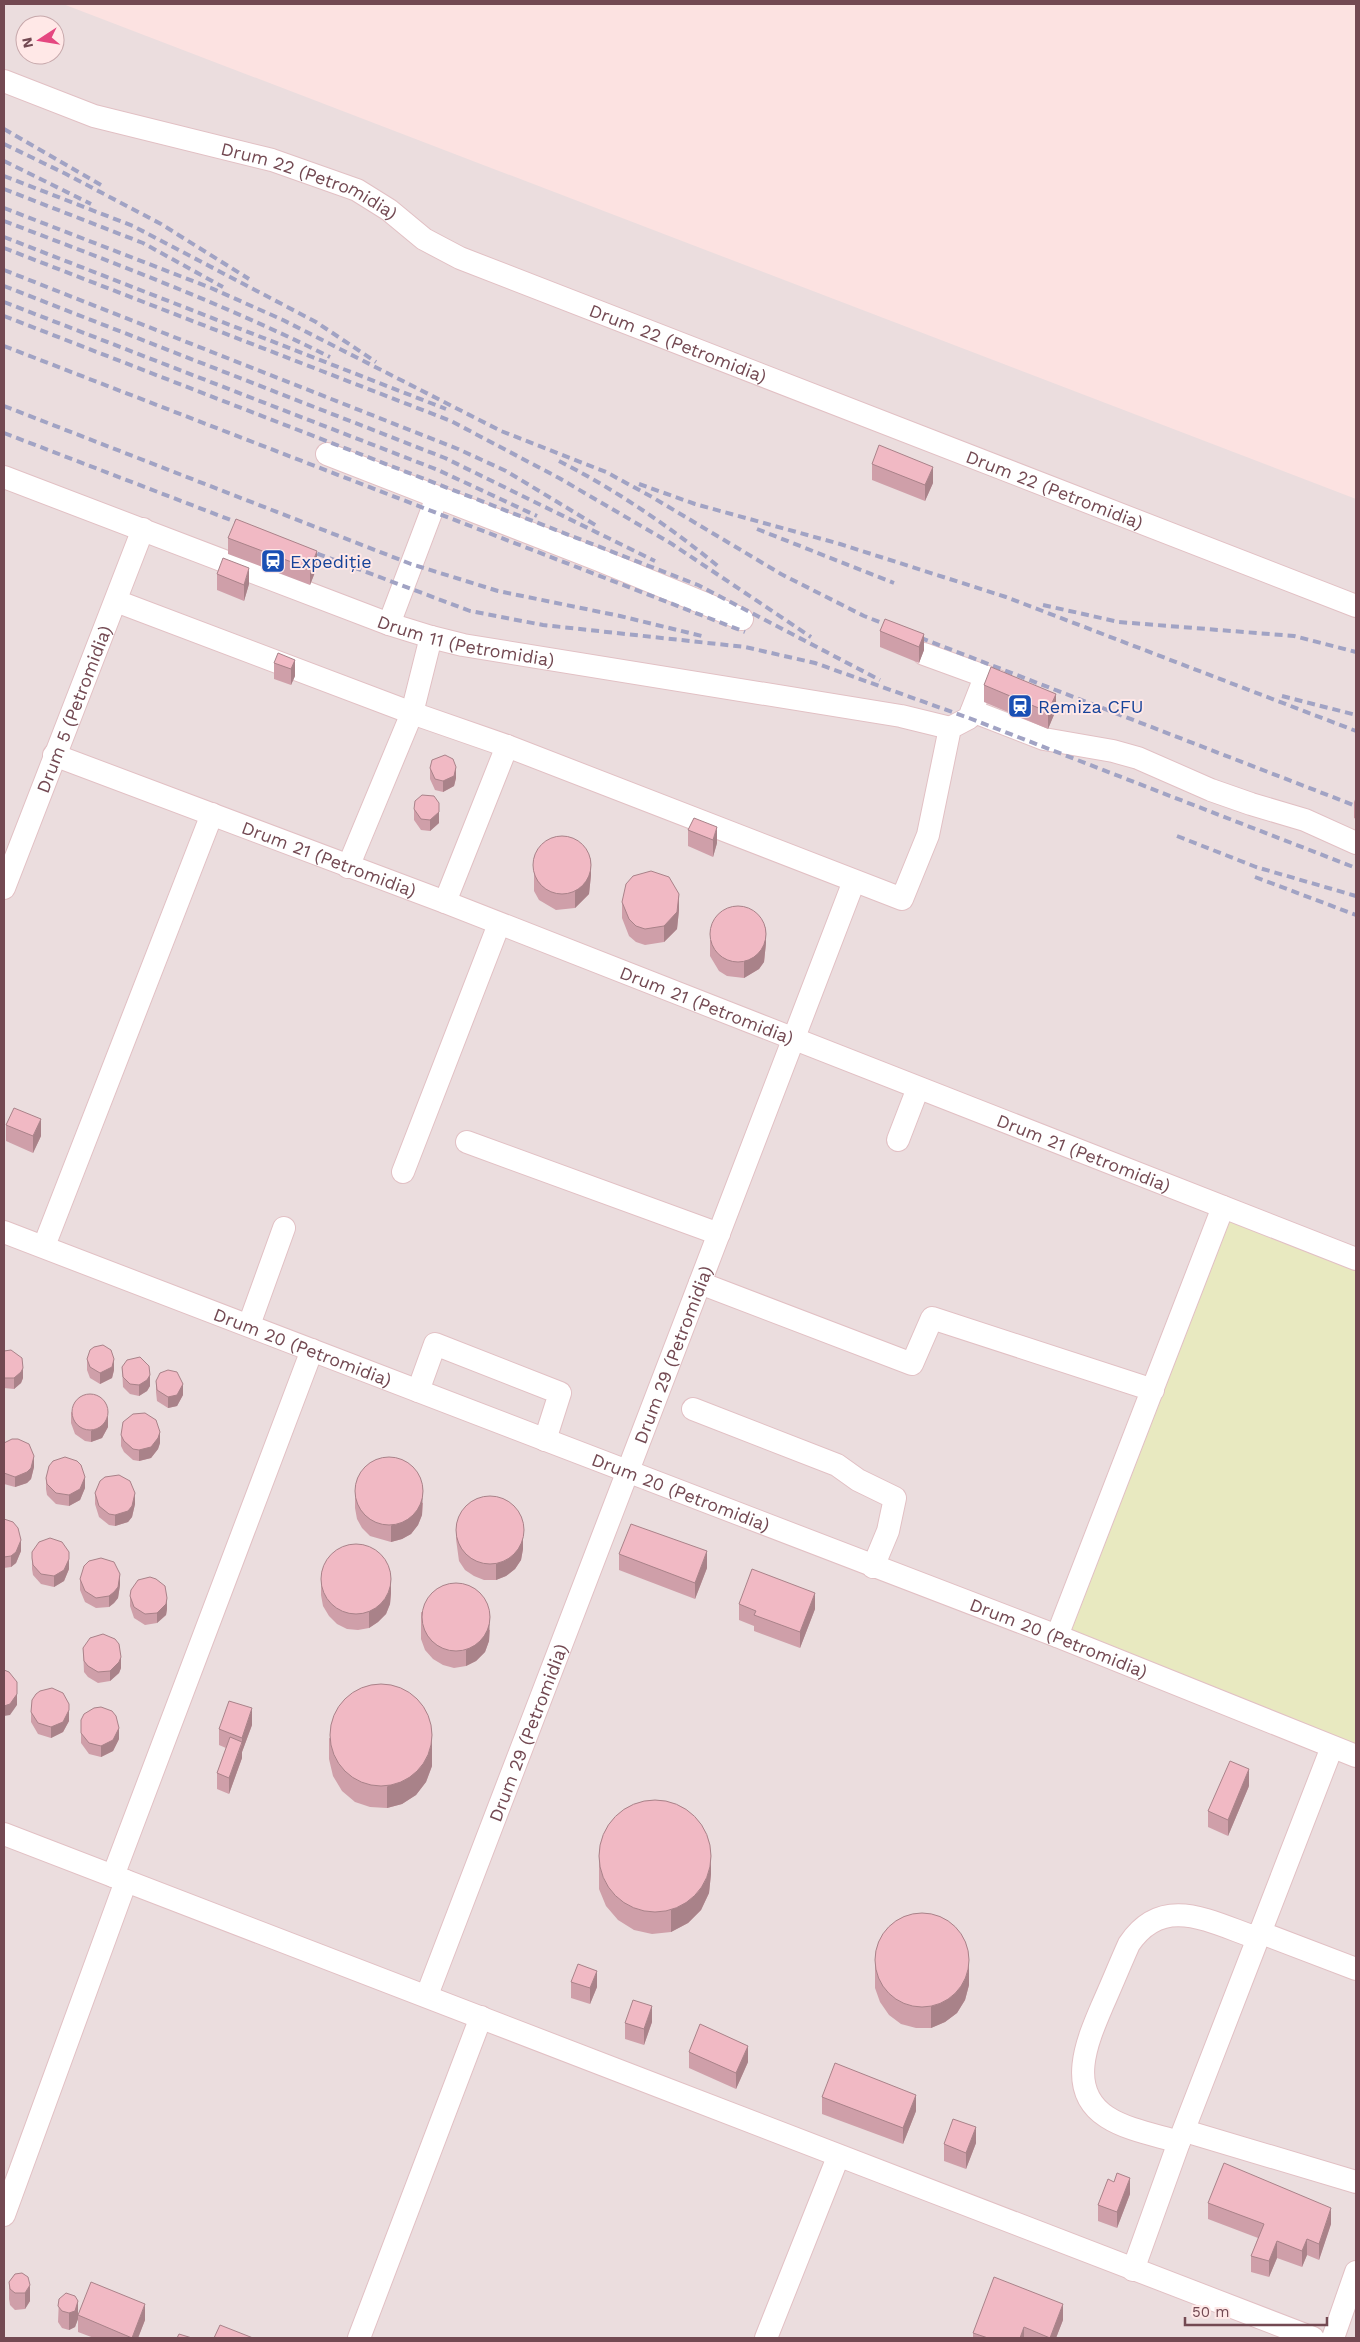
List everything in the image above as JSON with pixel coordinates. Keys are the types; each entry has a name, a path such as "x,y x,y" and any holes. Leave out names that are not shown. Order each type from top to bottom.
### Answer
{"lane":[{"name":"Drum 22 (Petromidia)","path":"4,80 94,116 272,160 356,190 389,210 424,239 460,258 1356,606"},
{"path":"328,454 599,560 742,619"},
{"name":"Drum 11 (Petromidia)","path":"4,477 143,528 389,624 431,638 463,645 901,716 950,728"},
{"path":"389,624 437,497"},
{"name":"Drum 5 (Petromidia)","path":"4,888 143,528"},
{"path":"116,601 412,713 507,746 902,899 928,835 950,728 968,718 985,677"},
{"path":"348,866 412,713 431,638"},
{"path":"924,654 1022,690"},
{"path":"972,711 1044,739 1113,751 1138,758 1211,790 1305,820 1356,843"},
{"path":"444,902 507,746"},
{"name":"Drum 21 (Petromidia)","path":"54,755 444,902 1356,1259"},
{"path":"44,1246 212,814"},
{"name":"Drum 29 (Petromidia)","path":"427,1995 854,881"},
{"path":"403,1172 499,924"},
{"path":"898,1140 918,1088"},
{"path":"467,1142 719,1234"},
{"path":"1057,1636 1223,1208"},
{"path":"249,1325 284,1228"},
{"name":"Drum 20 (Petromidia)","path":"4,1232 1057,1636 1356,1756"},
{"path":"700,1284 912,1364 932,1318 1153,1390"},
{"path":"418,1391 435,1344 560,1393 545,1440"},
{"path":"4,2214 120,1878 312,1350"},
{"path":"693,1409 837,1465 858,1480 895,1498 888,1531 874,1566"},
{"path":"1133,2270 1258,1935 1275,1897 1332,1747"},
{"path":"4,1834 427,1995 838,2157 1313,2338"},
{"path":"1356,1969 1258,1935 1187,1915 1174,1914 1153,1920 1136,1934 1129,1944 1088,2039 1082,2065 1083,2079 1091,2101 1098,2110 1118,2123 1182,2136 1356,2182"},
{"path":"359,2338 482,2017"},
{"path":"766,2338 838,2157"},
{"path":"1333,2338 1356,2272"}],"shaded area":[{"path":"4,4 63,4 1356,499 1356,2338 4,2338"}],"green space":[{"path":"1223,1207 1356,1259 1356,1753 1057,1636"}],"building":[{"path":"879,445 933,467 925,485 872,464"},
{"path":"236,519 317,551 310,569 228,538"},
{"path":"223,558 249,568 244,585 217,574"},
{"path":"885,619 924,634 919,647 880,631"},
{"path":"278,653 295,660 291,669 274,663"},
{"path":"991,667 1056,694 1048,712 984,685"},
{"path":"445,755 453,759 456,767 454,776 443,781 435,779 430,768 432,760"},
{"path":"422,795 434,796 439,803 439,812 430,820 421,819 414,809 415,801"},
{"path":"694,818 717,827 713,840 688,830"},
{"path":"562,836 573,838 586,849 591,865 589,876 578,889 562,894 551,892 538,881 533,865 535,854 546,841"},
{"path":"651,871 669,877 679,894 677,912 664,926 645,929 636,926 629,919 622,902 626,884 633,876"},
{"path":"738,906 749,908 758,914 764,923 766,934 764,945 758,954 749,960 738,962 727,960 718,954 712,945 710,934 712,923 718,914 727,908"},
{"path":"14,1108 41,1119 33,1136 6,1125"},
{"path":"103,1345 111,1350 114,1359 112,1367 100,1373 90,1367 87,1359 90,1350"},
{"path":"11,1350 22,1358 23,1368 14,1378 4,1378 4,1351"},
{"path":"140,1357 149,1366 150,1375 147,1380 139,1385 130,1384 123,1377 122,1367 127,1360"},
{"path":"168,1370 177,1372 183,1384 177,1395 168,1397 157,1390 156,1381 160,1373"},
{"path":"90,1394 97,1395 103,1399 107,1405 107,1419 103,1425 97,1429 90,1430 83,1429 77,1425 73,1419 72,1412 73,1405 77,1399 83,1395"},
{"path":"145,1413 156,1420 160,1432 158,1438 151,1447 139,1450 133,1449 124,1441 121,1435 123,1422 133,1414"},
{"path":"12,1439 18,1439 29,1444 34,1456 31,1468 27,1472 15,1477 4,1473 4,1443"},
{"path":"65,1457 77,1461 81,1465 85,1477 80,1489 69,1495 56,1493 47,1484 46,1478 49,1466 53,1461"},
{"path":"389,1457 402,1460 413,1467 420,1478 423,1491 420,1504 413,1515 402,1522 389,1525 376,1522 365,1515 358,1504 355,1491 358,1478 365,1467 376,1460"},
{"path":"119,1475 130,1481 135,1493 132,1506 128,1511 115,1515 109,1514 99,1506 95,1493 100,1481 105,1477"},
{"path":"490,1496 503,1499 514,1506 521,1517 524,1530 521,1543 514,1554 503,1561 490,1564 477,1561 466,1554 459,1543 456,1530 459,1517 466,1506 477,1499"},
{"path":"4,1519 13,1522 18,1528 21,1540 16,1552 11,1556 4,1557"},
{"path":"631,1524 707,1551 695,1583 619,1554"},
{"path":"50,1538 62,1542 69,1552 69,1559 64,1570 54,1576 41,1574 33,1565 32,1558 32,1552 39,1542"},
{"path":"356,1544 369,1547 381,1554 388,1566 391,1579 388,1592 381,1604 369,1611 356,1614 343,1611 331,1604 324,1592 321,1579 324,1566 331,1554 343,1547"},
{"path":"101,1558 114,1562 120,1574 118,1587 114,1592 109,1596 96,1598 85,1591 80,1579 84,1566 89,1561"},
{"path":"752,1569 815,1593 800,1632 754,1615 756,1611 739,1604"},
{"path":"150,1577 165,1586 167,1598 166,1604 157,1613 145,1614 134,1607 130,1596 131,1590 138,1580"},
{"path":"449,1583 463,1583 475,1588 485,1598 490,1610 490,1624 485,1636 475,1646 463,1651 449,1651 437,1646 427,1636 422,1624 422,1610 427,1598 437,1588"},
{"path":"103,1634 115,1639 119,1644 121,1657 119,1662 110,1671 98,1672 84,1661 83,1648 90,1638"},
{"path":"4,1670 9,1672 17,1682 17,1694 10,1704 4,1706"},
{"path":"381,1684 401,1687 410,1692 424,1706 429,1715 432,1735 429,1755 424,1764 410,1778 401,1783 381,1786 361,1783 352,1778 338,1764 333,1755 330,1735 333,1715 338,1706 352,1692 361,1687"},
{"path":"52,1688 63,1693 69,1704 69,1710 63,1722 51,1727 38,1723 31,1712 32,1700 36,1694"},
{"path":"229,1701 252,1708 242,1738 219,1729"},
{"path":"101,1707 112,1711 116,1716 119,1728 113,1740 101,1746 89,1743 81,1733 81,1720 84,1714 94,1708"},
{"path":"230,1737 242,1742 229,1778 217,1773"},
{"path":"1230,1761 1249,1769 1228,1820 1208,1811"},
{"path":"655,1800 676,1804 695,1816 707,1835 711,1856 707,1877 695,1896 676,1908 655,1912 634,1908 615,1896 603,1877 599,1856 603,1835 615,1816 634,1804"},
{"path":"922,1913 940,1917 955,1927 965,1942 969,1960 965,1978 955,1993 940,2003 922,2007 904,2003 889,1993 879,1978 875,1960 879,1942 889,1927 904,1917"},
{"path":"578,1964 597,1971 590,1988 571,1982"},
{"path":"633,2000 652,2006 644,2029 625,2023"},
{"path":"700,2024 748,2046 736,2073 689,2052"},
{"path":"835,2063 916,2095 903,2128 822,2097"},
{"path":"953,2119 976,2127 966,2153 944,2144"},
{"path":"1224,2163 1331,2208 1319,2244 1307,2239 1302,2251 1277,2241 1269,2261 1251,2256 1264,2224 1208,2203"},
{"path":"1117,2173 1130,2178 1117,2212 1098,2205 1108,2179 1114,2182"},
{"path":"22,2273 28,2277 30,2285 25,2293 15,2293 10,2289 9,2282 15,2274"},
{"path":"994,2277 1063,2304 1050,2338 1024,2327 1020,2338 988,2338 973,2333"},
{"path":"91,2282 145,2304 132,2338 78,2315"},
{"path":"66,2293 75,2296 78,2301 75,2311 69,2313 62,2311 58,2306 59,2299"},
{"path":"220,2325 253,2338 214,2338"},
{"path":"179,2334 192,2338 177,2338"}],"railway":[{"path":"4,129 101,185"},
{"path":"4,144 161,224 249,279"},
{"path":"4,161 91,204"},
{"path":"4,176 133,226 316,322 376,362"},
{"path":"4,189 143,243 223,287"},
{"path":"4,208 211,288 283,320 501,431 606,472 652,497 781,574 864,616 1356,806"},
{"path":"4,221 250,319 330,357"},
{"path":"4,237 446,409"},
{"path":"4,248 451,421 559,478 672,544 811,637"},
{"path":"4,270 458,449 506,471 597,526"},
{"path":"4,286 445,458 655,561"},
{"path":"4,302 438,470 537,516"},
{"path":"4,316 698,585 880,680"},
{"path":"4,346 745,632"},
{"path":"4,406 411,564 498,591 620,616 706,637"},
{"path":"4,433 249,527"},
{"path":"559,461 642,509 719,567"},
{"path":"639,484 695,504 840,544 1006,597 1356,731"},
{"path":"757,529 894,583"},
{"path":"305,549 470,611 543,625 745,647 815,663 969,718 1356,868"},
{"path":"1043,605 1119,622 1294,636 1356,652"},
{"path":"1282,696 1356,715"},
{"path":"1177,836 1256,867 1356,896"},
{"path":"1255,877 1356,915"}],"place":[{"name":"Expediție","path":"273,561"},
{"name":"Remiza CFU","path":"1020,706"}]}
